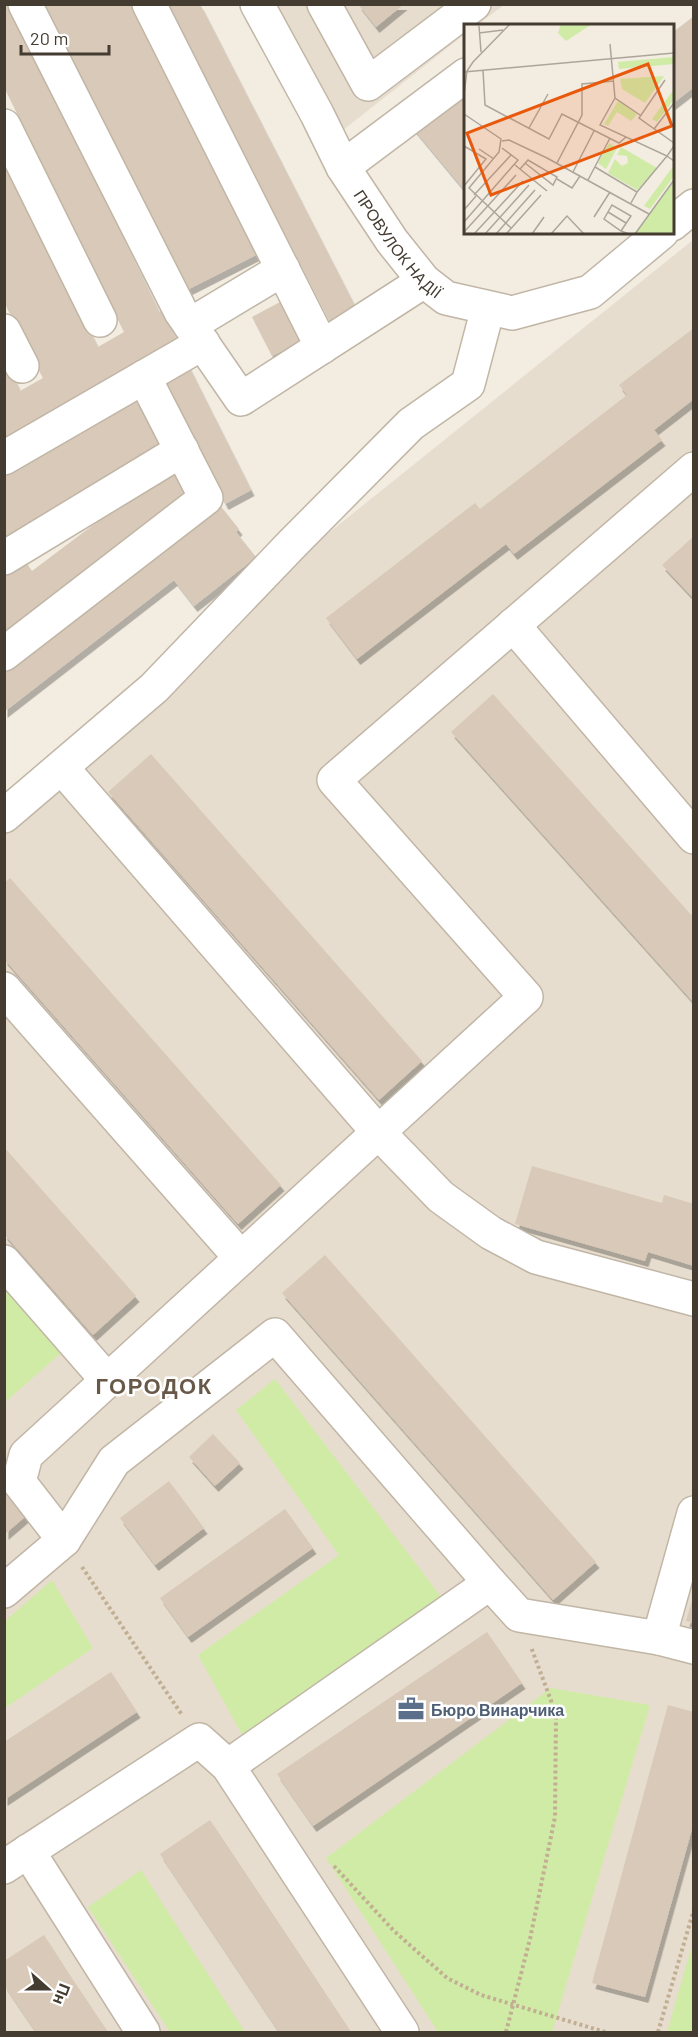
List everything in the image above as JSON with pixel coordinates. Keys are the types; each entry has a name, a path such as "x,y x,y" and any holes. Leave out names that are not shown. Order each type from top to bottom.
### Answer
{"lane":[{"path":"25,4 181,312 241,399 423,281"},
{"path":"149,4 322,347"},
{"name":"ПРОВУЛОК НАДІЇ","path":"257,4 343,167 392,241 423,281 446,298 512,313 590,292 660,234"},
{"path":"324,4 368,84 474,4"},
{"path":"343,167 464,76"},
{"path":"4,126 100,320"},
{"path":"674,222 693,206"},
{"path":"4,458 144,377 196,334 283,269"},
{"path":"4,816 154,688 411,424 468,384 488,308"},
{"path":"4,331 22,366"},
{"path":"4,654 207,498 144,377"},
{"path":"4,558 182,450"},
{"path":"64,1540 19,1482 26,1455 526,997 334,780 693,469"},
{"path":"513,625 693,837"},
{"path":"62,768 378,1132 441,1197 491,1233 536,1257 693,1299"},
{"path":"4,989 241,1258"},
{"path":"4,1262 107,1380"},
{"path":"4,1591 64,1540 114,1461 275,1335 519,1615 659,1638 693,1647"},
{"path":"659,1638 693,1513"},
{"path":"228,1766 490,1583"},
{"path":"143,2032 16,1859 199,1740 228,1766 402,2032"}],"path":[{"path":"64,1540 199,1740"},
{"path":"506,2032 530,1939 555,1817 556,1714 519,1615"},
{"path":"331,1863 394,1931 447,1978 481,1995 605,2032"},
{"path":"658,2032 693,1909"}],"shaded area":[{"path":"272,5 504,5 478,24 464,24 464,35 338,134"},
{"path":"693,240 693,2032 5,2032 4,794"}],"green space":[{"path":"4,1286 62,1352 5,1402 4,1402"},
{"path":"275,1379 442,1598 245,1740 198,1655 339,1555 236,1410"},
{"path":"52,1580 93,1648 5,1708 5,1621"},
{"path":"551,1688 650,1705 552,2032 438,2032 326,1858"},
{"path":"141,1870 245,2032 170,2032 88,1907"},
{"path":"693,1942 693,2032 667,2032"}],"building":[{"path":"4,4 10,4 159,312 161,311 179,343 5,441 5,360 20,391 43,378 4,302 4,163 98,347 124,332 4,87"},
{"path":"39,4 135,4 258,254 181,293"},
{"path":"167,4 200,4 359,314 333,328"},
{"path":"358,4 404,4 376,27"},
{"path":"694,16 694,87 674,102 674,31"},
{"path":"464,87 464,190 413,128"},
{"path":"282,301 302,341 272,356 252,317"},
{"path":"694,328 694,399 654,430 662,440 514,554 506,544 357,659 326,618 475,503 480,509 627,395 619,385"},
{"path":"186,361 251,490 225,504 160,374"},
{"path":"133,396 163,447 4,542 4,473"},
{"path":"169,468 190,496 4,637 4,566 20,554 32,571"},
{"path":"219,504 239,529 236,532 256,557 194,606 174,580 4,712 4,672"},
{"path":"694,536 694,599 662,565"},
{"path":"493,694 694,918 694,1003 451,732"},
{"path":"151,754 422,1061 379,1100 108,792"},
{"path":"10,878 281,1185 238,1224 4,959 4,883"},
{"path":"4,1147 136,1296 93,1335 4,1234"},
{"path":"532,1166 662,1203 664,1195 694,1204 694,1266 648,1252 645,1261 515,1224"},
{"path":"325,1255 596,1562 553,1600 282,1293"},
{"path":"213,1434 240,1463 215,1486 189,1457"},
{"path":"169,1481 204,1528 155,1565 120,1518"},
{"path":"5,1490 26,1516 5,1534"},
{"path":"285,1509 313,1548 188,1637 160,1598"},
{"path":"694,1597 694,1623 686,1621"},
{"path":"487,1632 522,1683 313,1826 277,1774"},
{"path":"111,1672 137,1712 4,1800 4,1742"},
{"path":"668,1705 694,1712 694,1822 645,1997 592,1983"},
{"path":"210,1820 351,2032 279,2032 160,1854"},
{"path":"44,1935 108,2032 36,2032 4,1985 4,1961"}],"place":[{"name":"Бюро Винарчика","path":"411,1709"}],"district":[{"name":"ГОРОДОК","path":"154,1385"}]}
